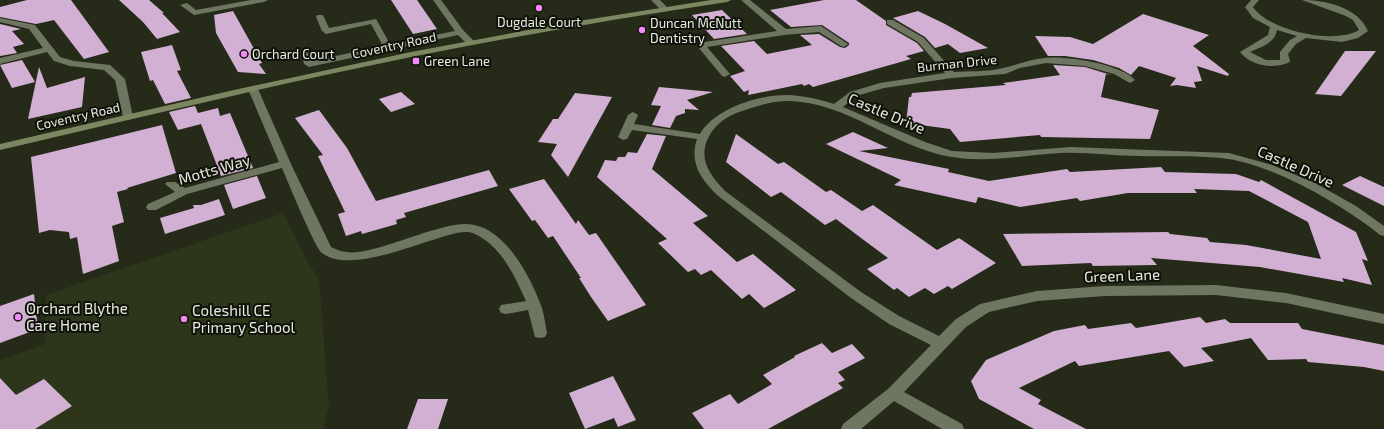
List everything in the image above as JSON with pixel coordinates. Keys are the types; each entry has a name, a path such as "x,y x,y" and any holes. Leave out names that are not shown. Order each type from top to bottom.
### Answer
{"main road":[{"name":"Coventry Road","path":"0,147 253,89 471,42 727,0"}],"street":[{"path":"194,12 264,0"},
{"path":"438,0 460,32 471,42"},
{"path":"655,0 666,10"},
{"path":"744,0 784,32"},
{"path":"1253,0 1249,7 1256,17 1274,26 1305,35 1344,38 1360,35 1364,30 1363,25 1358,19 1348,13 1323,2 1306,0"},
{"path":"184,5 204,21"},
{"path":"320,17 326,31 373,21 387,46"},
{"path":"0,20 32,27 57,59 73,64 107,67 120,79 128,117"},
{"path":"890,22 921,40 952,75"},
{"path":"1274,26 1272,36 1263,43 1244,52 1251,58 1265,63 1277,64 1285,61 1283,54 1293,42 1305,35"},
{"path":"725,74 701,45 784,32 821,29 844,44"},
{"path":"306,55 309,64 387,46 460,32"},
{"path":"0,61 49,49"},
{"name":"Burman Drive","path":"836,107 853,94 865,89 952,75 1005,71 1018,66 1046,60 1066,60 1086,63 1117,72 1130,80"},
{"path":"253,89 285,164 326,250 337,256 359,257 448,231 467,228 479,231 494,241 508,256 534,304 540,333"},
{"name":"Castle Drive","path":"942,344 894,320 856,295 722,194 708,180 701,169 698,153 702,137 707,128 719,118 736,110 764,101 786,98 804,99 836,107 928,148 951,154 982,157 1064,150 1227,156 1260,164 1290,176 1368,218 1384,232"},
{"path":"623,137 633,115"},
{"path":"628,126 702,137"},
{"name":"Motts Way","path":"152,207 183,192 285,164"},
{"path":"171,184 183,192"},
{"name":"Green Lane","path":"849,429 893,393 961,323 985,308 1037,296 1105,291 1216,290 1286,298 1384,319"},
{"path":"506,309 534,304"},
{"path":"893,393 956,429"}],"shaded area":[{"name":"Coleshill CE Primary School","path":"283,213 305,257 319,279 329,406 323,429 0,429 0,360 45,344 46,295"}],"building":[{"path":"27,0 71,0 109,52 84,59 54,20 36,24 0,17 0,7"},
{"path":"119,0 149,0 164,13 162,13 180,32 157,39 143,22"},
{"path":"391,0 417,0 437,29 413,34"},
{"path":"824,0 856,0 886,21 886,25 917,43 924,51 906,56 911,59 813,87 809,84 804,86 802,84 748,95 749,90 744,92 730,76 745,71 721,46 754,41 767,54 812,45 800,35 819,34 840,47 845,48 849,45 849,43 822,25 791,27 770,10"},
{"path":"722,10 747,34 714,39 692,15"},
{"path":"233,11 262,63 259,64 266,74 238,72 216,33 214,15"},
{"path":"918,11 988,48 960,53 948,44 935,48 925,37 893,18"},
{"path":"1143,14 1209,35 1193,46 1229,74 1228,76 1197,66 1202,81 1194,82 1196,88 1177,85 1170,86 1176,78 1139,66 1131,75 1119,68 1093,60 1065,56 1048,56 1035,36 1070,37 1093,44"},
{"path":"0,24 21,29 12,31 24,44 13,47 17,53 0,56"},
{"path":"172,45 181,70 177,71 191,98 165,104 153,80 150,81 141,52"},
{"path":"1345,51 1376,51 1341,96 1315,94"},
{"path":"22,60 35,82 12,88 0,65"},
{"path":"1053,65 1085,67 1111,75 1106,74 1101,97 1159,110 1150,139 1041,137 1040,135 960,142 950,129 906,123 909,97 911,97 912,93 1006,85 1003,83 1060,75"},
{"path":"39,67 47,88 85,77 82,107 28,119"},
{"path":"659,87 713,92 687,100 699,110 685,109 685,113 676,116 670,128 652,125 661,106 651,105"},
{"path":"401,92 415,104 391,112 379,99"},
{"path":"575,93 612,97 568,177 551,155 557,144 538,142 553,119 558,119"},
{"path":"195,106 198,113 218,108 220,116 230,113 253,168 221,176 201,124 178,130 169,112"},
{"path":"319,110 347,148 376,201 489,170 498,186 404,213 406,217 396,220 397,224 362,234 361,231 346,236 338,214 345,212 318,156 323,155 295,118"},
{"path":"162,125 176,173 117,192 124,222 112,226 119,261 83,274 77,237 70,239 69,232 50,230 39,233 31,157"},
{"path":"853,132 888,148 859,151 949,169 948,172 989,181 1067,169 1070,172 1161,167 1165,172 1236,174 1259,182 1261,180 1356,232 1368,261 1362,259 1372,285 1342,278 1344,282 1260,267 1151,258 1157,265 1093,266 1091,263 1022,266 1003,234 1168,232 1170,234 1207,238 1210,242 1246,245 1321,259 1308,222 1249,191 1194,189 1197,193 1128,193 1080,201 1077,198 1020,207 978,197 976,203 894,185 901,180 826,144"},
{"path":"647,134 666,136 652,169 708,216 693,223 737,262 753,254 796,290 764,308 749,294 742,299 711,270 701,275 695,269 688,272 658,243 667,239 597,177 605,160 616,161 618,157 625,157 628,152 637,153"},
{"path":"736,134 778,164 784,162 826,192 831,190 862,211 873,205 937,250 959,238 996,263 952,289 948,286 934,294 925,288 909,297 897,288 894,290 867,269 888,258 836,219 825,225 781,192 771,197 726,162"},
{"path":"257,176 266,198 233,209 224,185"},
{"path":"1360,176 1384,187 1384,206 1342,185"},
{"path":"544,179 576,224 578,220 589,235 596,233 646,305 608,321 591,297 579,278 581,278 553,236 548,238 535,220 532,221 509,189"},
{"path":"219,199 225,215 165,234 160,218 194,208 193,205 201,205"},
{"name":"Orchard Blythe Care Home","path":"34,294 38,329 0,343 0,306"},
{"path":"1200,317 1206,323 1225,319 1230,323 1298,323 1302,329 1384,345 1384,371 1364,367 1308,362 1306,359 1268,360 1251,338 1201,348 1214,361 1184,367 1169,351 1079,366 1075,361 1019,388 1041,400 1038,404 1086,429 1034,429 979,399 971,381 986,360 1054,331 1085,325 1088,329 1131,323 1136,328"},
{"path":"822,343 832,353 852,344 865,358 838,372 845,380 838,383 843,388 768,429 704,429 692,413 730,394 738,404 772,384 763,375 795,357 794,356"},
{"path":"613,376 636,420 618,427 614,418 585,429 569,393"},
{"path":"0,378 16,395 44,379 72,406 35,429 0,429"},
{"path":"418,399 448,399 438,429 407,429"}],"place":[{"name":"Dugdale Court","path":"539,8"},
{"name":"Duncan McNutt Dentistry","path":"642,30"},
{"name":"Orchard Court","path":"244,54"},
{"name":"Green Lane","path":"416,61"},
{"name":"Orchard Blythe Care Home","path":"18,317"},
{"name":"Coleshill CE Primary School","path":"184,319"}]}
